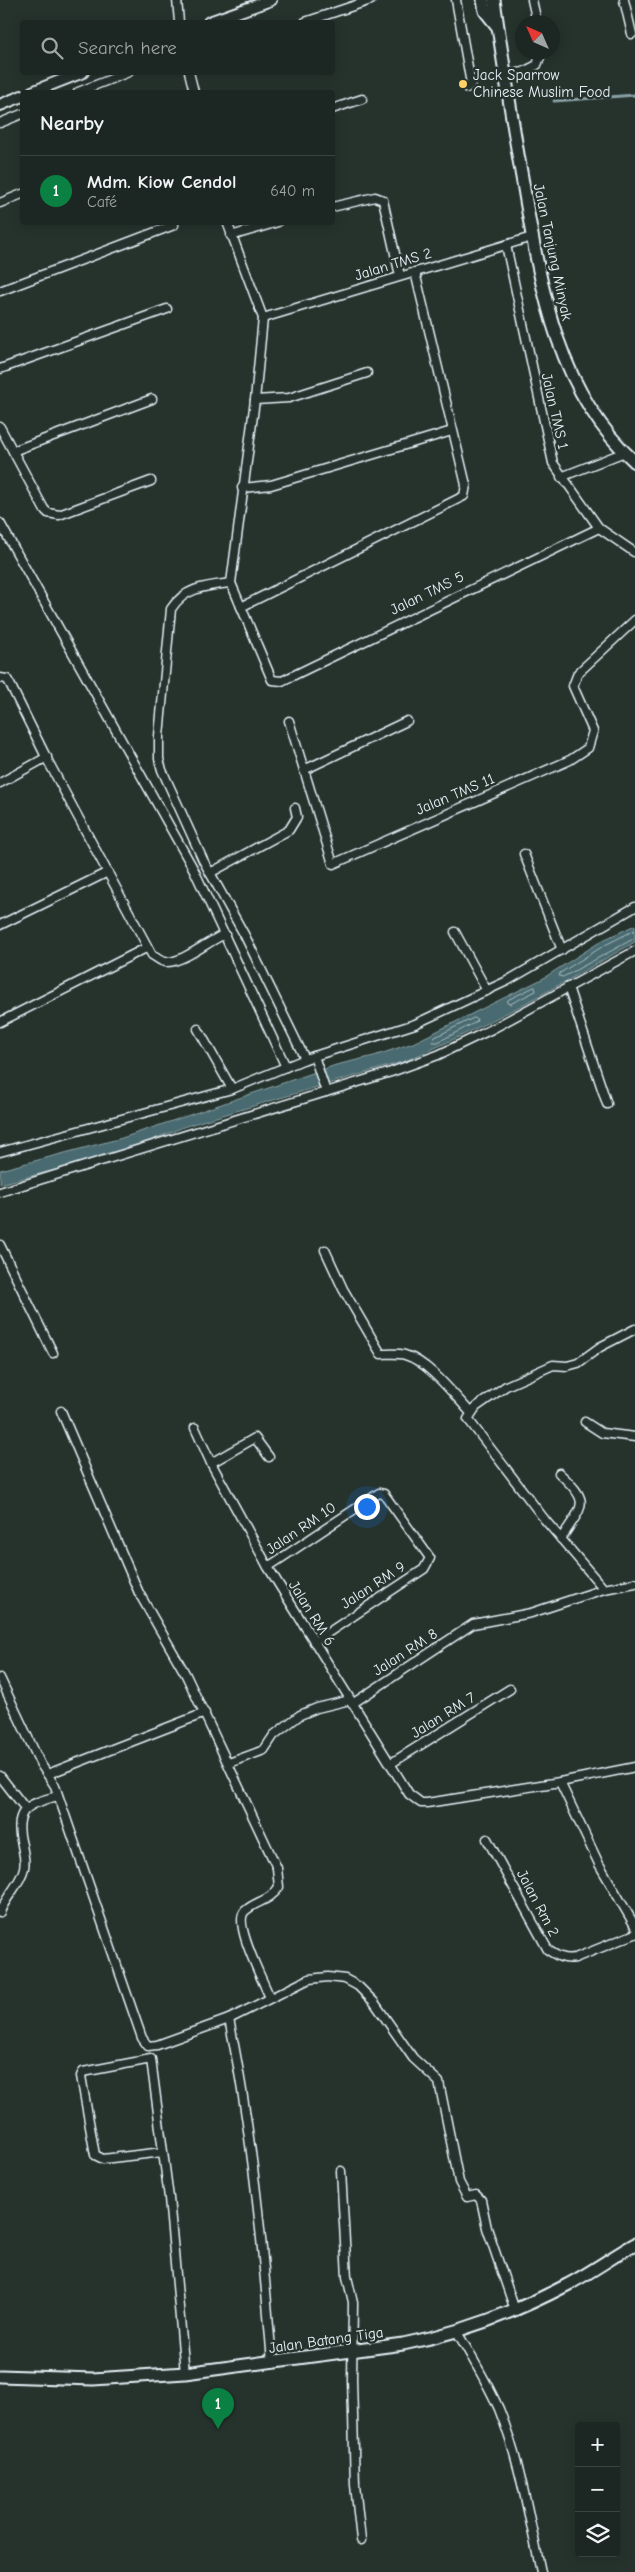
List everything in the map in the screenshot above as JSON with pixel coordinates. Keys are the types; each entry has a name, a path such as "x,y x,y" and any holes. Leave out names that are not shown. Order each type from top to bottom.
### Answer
{"main road":[{"name":"Jalan Tanjung Minyak","path":"483,0 485,11 497,26"},
{"name":"Jalan Tanjung Minyak","path":"494,0 532,237 547,306 569,371 594,414 635,462"},
{"name":"Jalan Batang Tiga","path":"0,2376 94,2379 185,2373 272,2363 403,2344 457,2332 516,2310 569,2284 635,2244"}],"street":[{"path":"178,0 179,20"},
{"path":"215,20 271,0"},
{"path":"311,20 371,0"},
{"path":"456,0 471,84 467,88"},
{"path":"532,0 535,15"},
{"path":"624,0 632,34"},
{"path":"506,75 523,72 537,65 539,60"},
{"path":"37,90 75,75"},
{"path":"83,90 121,75"},
{"path":"190,75 194,90"},
{"path":"0,105 20,97"},
{"path":"335,108 362,99"},
{"path":"0,123 20,115"},
{"path":"0,203 20,195"},
{"path":"335,206 379,196 386,203 400,276"},
{"path":"0,291 174,225"},
{"path":"228,225 263,318 255,400 231,583 241,607 464,496 466,485 415,272"},
{"path":"232,236 268,225"},
{"name":"Jalan TMS 2","path":"263,318 532,237"},
{"name":"Jalan TMS 1","path":"506,245 553,463 561,477 599,528 634,552"},
{"path":"0,369 167,309"},
{"path":"255,400 289,398 368,373"},
{"path":"13,451 152,399"},
{"path":"0,427 44,509 52,514 58,515 151,480"},
{"path":"242,488 271,485 452,431"},
{"path":"561,477 625,452"},
{"path":"0,523 179,844 225,934 286,1067"},
{"name":"Jalan TMS 5","path":"241,607 272,680 282,681 346,648 599,528"},
{"path":"231,583 189,590 177,600 171,609 159,736 159,759 162,770 210,873 245,936 305,1059"},
{"name":"Jalan TMS 11","path":"304,770 333,864 570,760 588,748 593,731 573,686 573,680 578,673 635,620"},
{"path":"0,678 7,679 10,684 146,948 152,955 165,962 178,961 210,940 225,934"},
{"path":"289,721 304,770 407,721"},
{"path":"0,783 47,757"},
{"path":"210,873 289,830 297,817 295,808"},
{"path":"179,844 192,836"},
{"path":"524,854 562,950"},
{"path":"0,925 108,872"},
{"path":"0,1152 232,1089 305,1059 315,1058 415,1024 487,991 635,907"},
{"path":"455,932 487,991"},
{"path":"0,1022 146,948"},
{"path":"0,1192 438,1055 635,951"},
{"path":"568,987 607,1104"},
{"path":"198,1029 232,1089"},
{"path":"315,1058 326,1089"},
{"path":"0,1245 53,1353"},
{"path":"325,1250 343,1289 382,1354 404,1354 414,1358 425,1366 471,1413"},
{"path":"635,1329 600,1347 578,1363 567,1366 553,1365 506,1386 471,1413 468,1419 561,1539 604,1589 635,1584"},
{"path":"61,1412 139,1593 186,1675 277,1868 279,1887 273,1896 244,1911 240,1918 243,1935 270,1998"},
{"path":"585,1422 602,1433 635,1437"},
{"name":"Jalan RM 6","path":"195,1428 211,1463 268,1567 409,1794 421,1803 560,1782"},
{"path":"211,1463 255,1438 269,1457"},
{"path":"559,1474 572,1485 582,1498 582,1507 561,1539"},
{"name":"Jalan RM 10","path":"268,1567 375,1494 384,1494 430,1558 424,1569"},
{"name":"Jalan RM 9","path":"314,1642 424,1569"},
{"name":"Jalan RM 8","path":"229,1763 264,1750 274,1735 300,1715 317,1708 351,1702 473,1624 531,1613 604,1589"},
{"path":"0,1678 40,1763 48,1774 58,1796 119,1970 139,2034 148,2046 169,2198 185,2373"},
{"name":"Jalan RM 7","path":"390,1764 510,1689"},
{"path":"48,1774 205,1713"},
{"path":"635,1767 560,1782 599,1864 635,1926"},
{"path":"0,1776 25,1808"},
{"path":"0,1912 4,1901 21,1877 25,1866 18,1828 19,1818 25,1808 58,1796"},
{"name":"Jalan Rm 2","path":"487,1839 548,1950 556,1956 566,1960 575,1958 635,1934"},
{"path":"148,2046 171,2041 229,2019 309,1979 328,1977 345,1979 358,1986 374,2002 413,2058 439,2082 458,2182 467,2197 476,2195 481,2200 486,2228 516,2310"},
{"path":"229,2019 252,2163 272,2363"},
{"path":"151,2059 86,2070 81,2076 98,2158 163,2152"},
{"path":"341,2171 347,2277 353,2302 355,2484 361,2540"},
{"path":"457,2332 483,2375 499,2410 516,2460 541,2572"}],"water":[{"path":"635,925 635,942 493,1020 405,1061 186,1126 118,1154 0,1184 0,1170 122,1138 336,1065 374,1056 413,1043 542,979 603,940"}],"waterway":[{"path":"554,101 635,95"}],"place":[{"name":"Jack Sparrow Chinese Muslim Food","path":"463,84"},
{"name":"Mdm. Kiow Cendol","path":"218,2429"}]}
